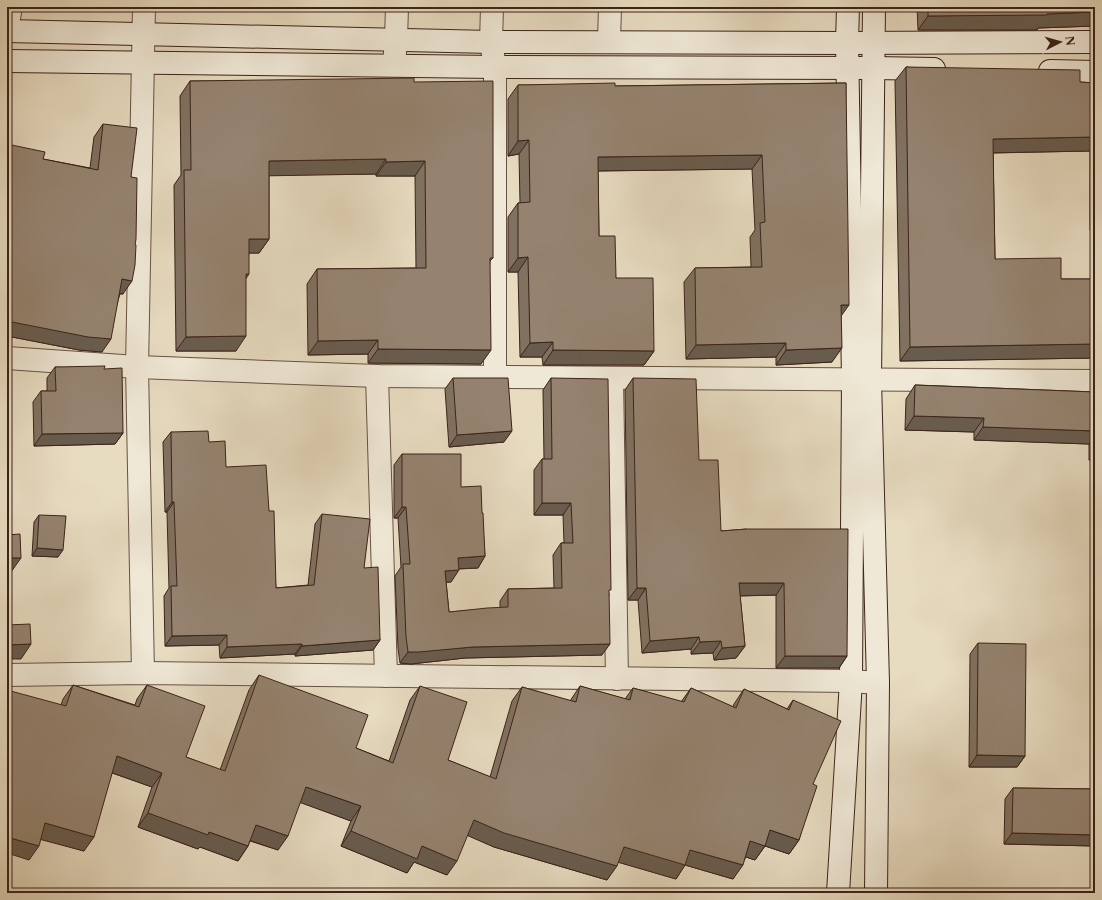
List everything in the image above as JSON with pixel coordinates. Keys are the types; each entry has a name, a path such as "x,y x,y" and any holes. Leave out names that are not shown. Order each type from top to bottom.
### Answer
{"street":[{"path":"11,7 7,30 491,42 1095,42"},
{"path":"143,673 137,367 144,7"},
{"path":"394,65 397,7"},
{"path":"492,7 491,42 495,67 495,377"},
{"path":"609,42 610,7"},
{"path":"848,7 848,68 862,380 878,683 876,893"},
{"path":"838,893 851,681 874,68 874,7"},
{"path":"7,61 495,67 953,69"},
{"path":"1032,71 1095,72"},
{"path":"7,358 137,367 377,376 612,379 1095,381"},
{"path":"377,376 386,676"},
{"path":"612,379 617,679"},
{"path":"7,675 143,673 851,681 878,683"}],"building":[{"path":"928,7 1095,7 1095,12 1047,15 928,16"},
{"path":"906,67 1080,70 1080,82 1095,83 1095,137 993,139 995,259 1061,258 1061,279 1095,279 1095,344 910,347"},
{"path":"414,78 414,82 493,81 493,258 490,258 491,350 378,349 378,340 318,341 317,269 426,268 425,161 386,162 386,159 269,161 269,239 249,239 249,274 246,274 246,336 186,337 184,170 191,170 190,81"},
{"path":"615,83 615,86 846,83 849,305 841,305 842,348 786,350 786,343 696,345 695,268 762,267 760,223 765,222 762,155 598,157 599,236 615,236 616,278 653,278 654,351 553,350 553,342 530,343 528,257 518,258 518,203 530,202 529,140 518,141 518,85"},
{"path":"103,124 137,128 131,177 137,178 135,265 132,281 122,279 111,339 88,337 7,321 7,144 45,152 43,159 98,170"},
{"path":"105,366 104,369 122,368 123,433 42,434 41,391 56,391 55,367"},
{"path":"453,378 508,378 512,431 457,435"},
{"path":"551,378 608,379 611,590 609,590 610,644 473,647 408,652 403,564 410,564 406,507 402,507 402,454 461,454 461,487 481,486 485,556 458,558 459,570 445,571 449,612 508,607 508,589 562,588 561,543 573,543 571,503 542,503 542,459 552,459"},
{"path":"633,378 696,379 699,460 718,460 721,531 747,529 848,529 847,656 785,656 784,583 739,583 745,646 722,648 721,641 700,642 699,637 650,641 646,588 637,588"},
{"path":"915,385 1095,392 1095,431 983,427 984,418 914,416"},
{"path":"208,431 209,442 225,441 226,467 266,465 269,511 274,511 276,588 314,585 322,514 370,519 364,568 378,567 380,640 302,646 302,644 227,647 227,635 172,636 171,586 177,586 174,502 172,502 171,432"},
{"path":"39,515 66,516 63,550 37,548"},
{"path":"20,534 21,558 7,558 7,535"},
{"path":"30,624 31,644 7,645 7,625"},
{"path":"978,643 1026,644 1025,756 977,755"},
{"path":"259,675 368,715 356,748 393,763 420,686 467,702 448,760 496,779 522,687 576,702 580,686 630,700 633,688 684,702 691,688 736,708 744,689 789,710 793,700 841,721 813,784 817,786 799,840 770,830 765,846 750,841 743,865 690,850 685,865 624,847 617,866 504,833 474,820 457,861 422,846 417,859 351,831 361,806 306,787 288,836 256,825 248,846 209,832 208,835 148,813 162,773 117,756 94,837 45,823 39,846 7,837 7,690 66,706 73,685 139,707 147,685 205,706 186,757 225,771"},
{"path":"1013,788 1095,789 1095,835 1012,833"}]}
